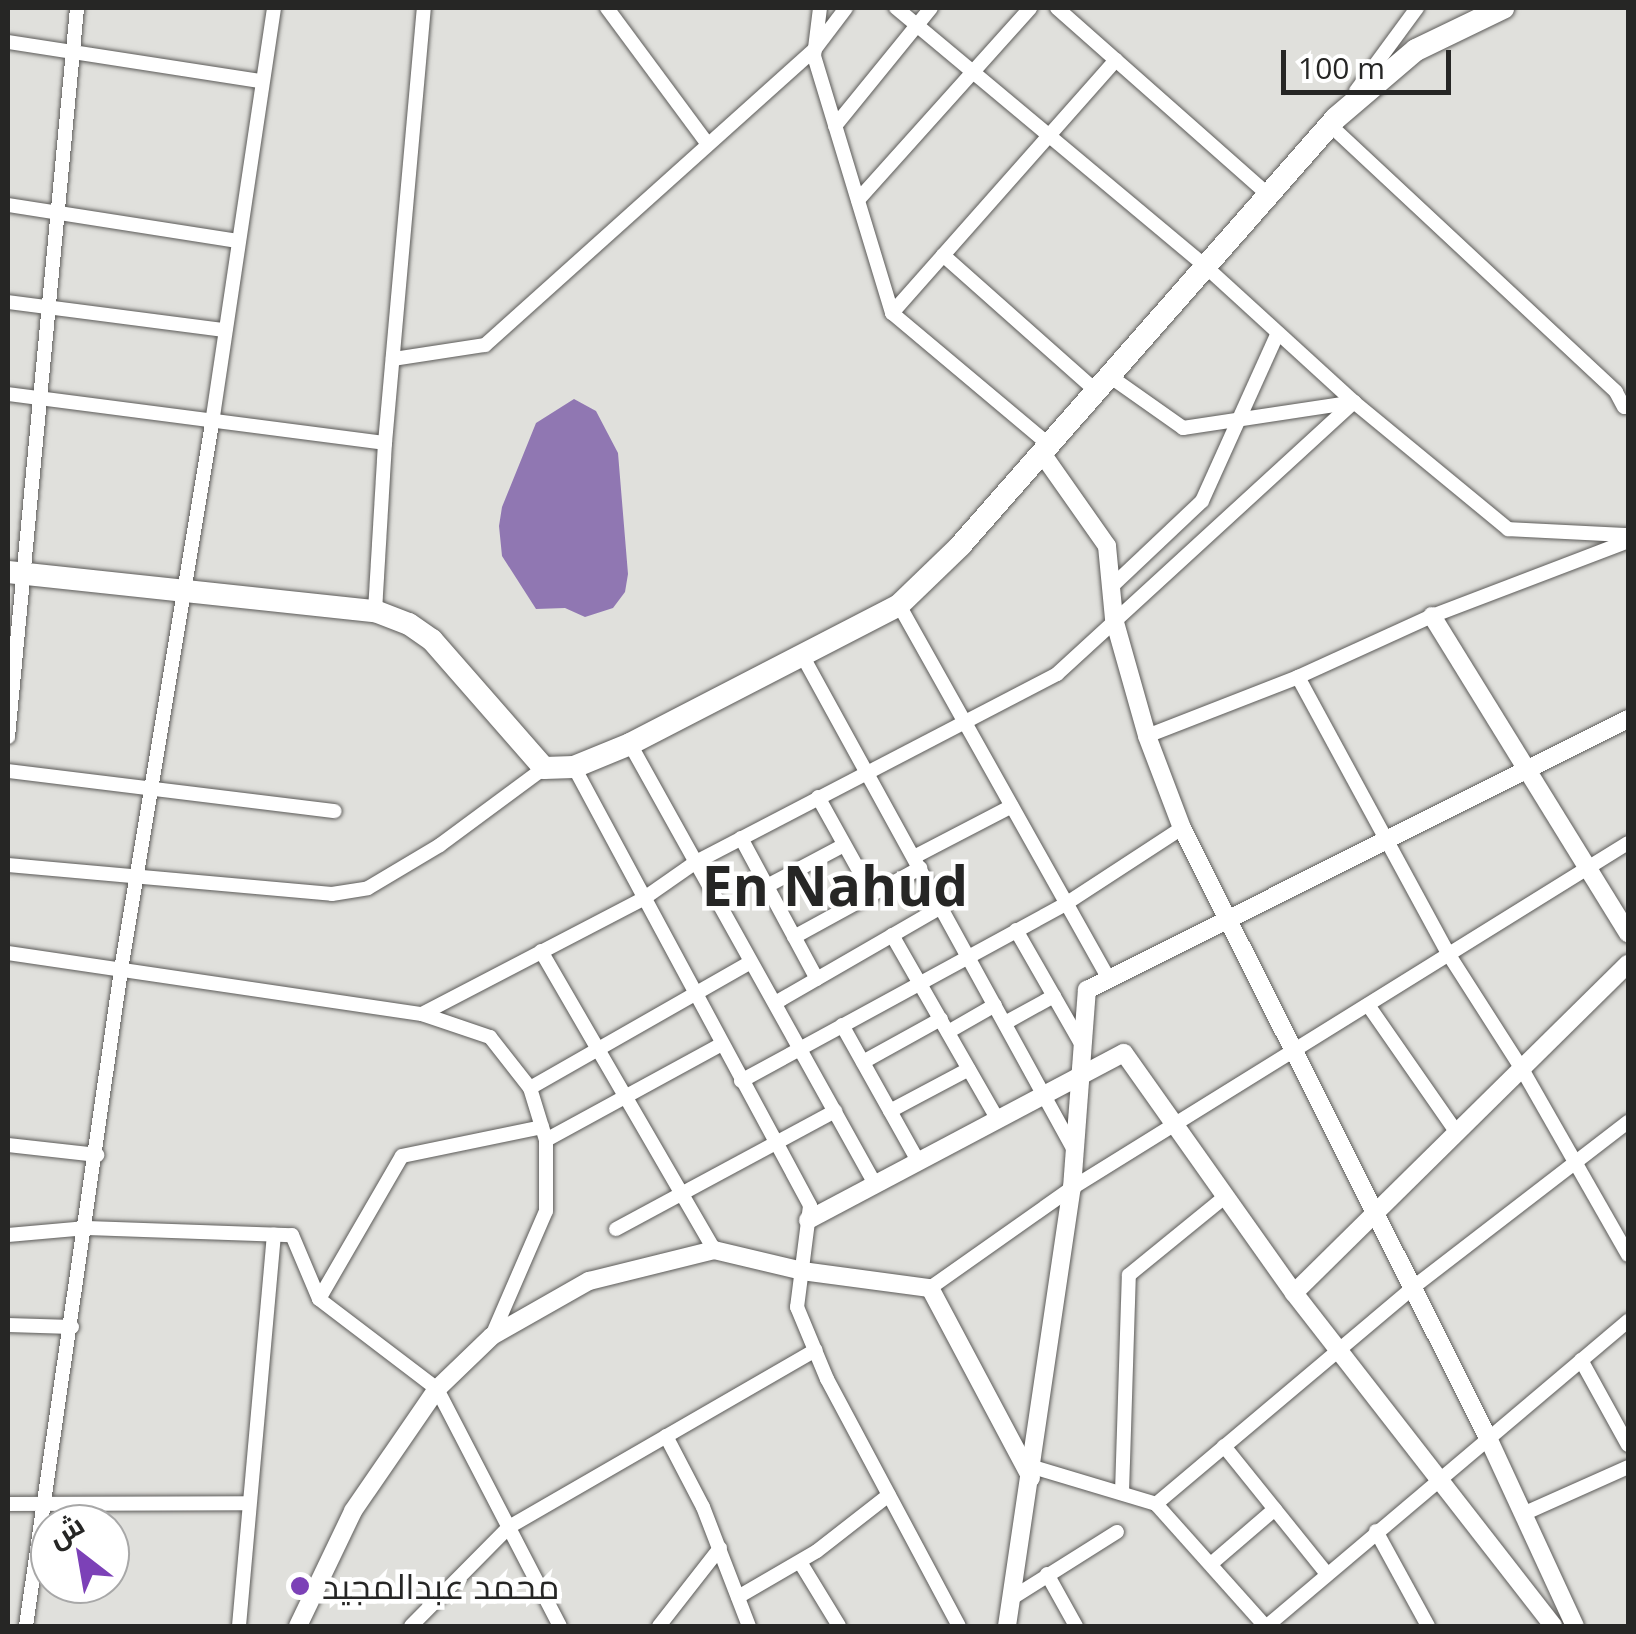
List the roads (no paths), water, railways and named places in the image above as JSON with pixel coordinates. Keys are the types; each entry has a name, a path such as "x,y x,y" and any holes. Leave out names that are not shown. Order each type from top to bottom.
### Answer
{"highway":[{"path":"16,573 374,612 408,624 432,640 544,768 574,767 630,744 900,604 960,546 1333,121 1416,50 1503,8"}],"street":[{"path":"8,737 16,573 40,397 77,8"},
{"path":"46,1504 121,970 212,422 274,8"},
{"path":"374,612 424,8"},
{"path":"820,8 815,49 892,313 1044,448 1107,546 1114,619 1147,736 1182,828 1488,1438 1575,1626"},
{"path":"393,359 486,345 815,49 846,8"},
{"path":"896,8 1205,266 1354,402 1508,529 1628,538"},
{"path":"835,126 931,8"},
{"path":"858,200 1030,8"},
{"path":"1057,8 1268,195"},
{"path":"1418,8 1333,121 1616,392 1624,407"},
{"path":"612,11 707,143"},
{"path":"8,42 262,82"},
{"path":"892,313 1116,60"},
{"path":"8,205 237,241"},
{"path":"943,255 1102,383 1183,428 1354,402"},
{"path":"8,302 225,330"},
{"path":"1111,586 1202,501 1243,419 1278,333"},
{"path":"8,394 385,443"},
{"path":"422,1014 643,899 696,862 1057,674 1354,402"},
{"path":"1147,736 1628,538"},
{"path":"900,604 1108,977"},
{"path":"1432,616 1628,933"},
{"path":"802,654 1075,1152"},
{"path":"1298,677 1449,954 1522,1069 1628,1255"},
{"path":"1003,1624 1012,1598 1032,1473 1072,1188 1087,990 1628,719"},
{"path":"630,744 875,1184"},
{"path":"574,767 720,1045 810,1206 797,1308 815,1350 959,1626"},
{"path":"8,866 332,894 368,888 440,845 544,768"},
{"path":"8,771 335,811"},
{"path":"818,797 872,894"},
{"path":"794,937 872,894 1012,806"},
{"path":"740,1081 1067,903 1182,828"},
{"path":"741,838 817,979"},
{"path":"298,1626 353,1510 437,1389 492,1336 589,1281 714,1250 802,1271 930,1288 1072,1188 1628,843"},
{"path":"767,886 844,845"},
{"path":"775,1003 941,907"},
{"path":"1016,930 1083,1047"},
{"path":"892,935 997,1118"},
{"path":"542,951 714,1250"},
{"path":"8,953 422,1014 490,1037 530,1088 544,1133 546,1211 492,1336"},
{"path":"530,1088 752,962"},
{"path":"1294,1292 1628,964"},
{"path":"1005,1024 1054,996"},
{"path":"862,1062 995,1005"},
{"path":"1368,1005 1456,1134"},
{"path":"842,1025 918,1161"},
{"path":"320,1299 402,1156 544,1133 624,1098 720,1045"},
{"path":"808,1220 1081,1072 1124,1053 1294,1292 1440,1478 1446,1493 1553,1626"},
{"path":"890,1111 969,1069"},
{"path":"616,1229 834,1111"},
{"path":"1156,1504 1411,1289 1628,1122"},
{"path":"8,1146 97,1155"},
{"path":"1122,1493 1129,1275 1226,1196"},
{"path":"8,1235 87,1228 292,1236 320,1299 437,1389 560,1626"},
{"path":"239,1626 274,1235"},
{"path":"930,1288 1032,1473 1156,1504 1266,1626 1628,1321"},
{"path":"8,1325 72,1326"},
{"path":"411,1626 510,1527 815,1350"},
{"path":"1581,1360 1628,1445"},
{"path":"666,1436 720,1548 749,1626"},
{"path":"1224,1446 1326,1573"},
{"path":"1523,1514 1628,1467"},
{"path":"738,1597 800,1562 889,1495"},
{"path":"130,1505 247,1503"},
{"path":"1211,1564 1275,1509"},
{"path":"1012,1598 1117,1532"},
{"path":"1376,1532 1428,1626"},
{"path":"659,1626 720,1548"},
{"path":"800,1562 839,1626"},
{"path":"1047,1574 1076,1626"}],"place":[{"name":"محمد عبدالمجيد","path":"300,1586"}],"district":[{"name":"En Nahud","path":"835,885"}]}
